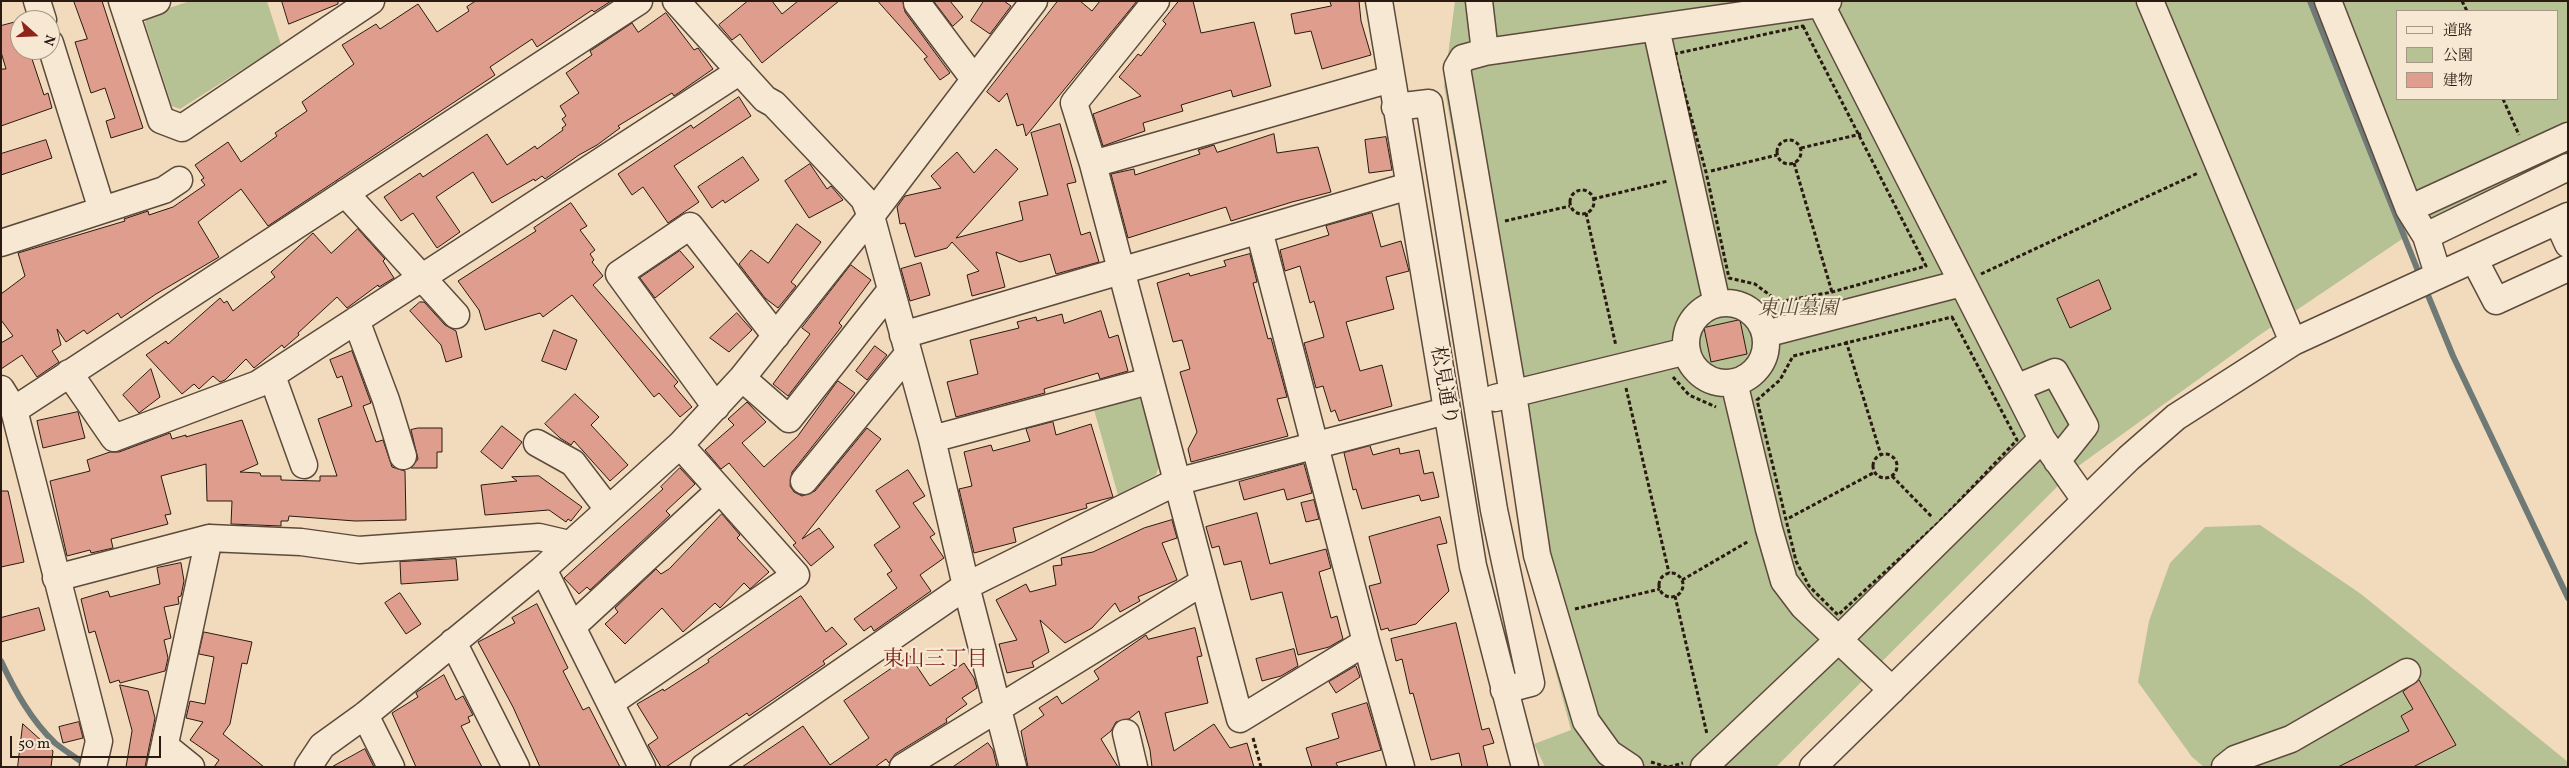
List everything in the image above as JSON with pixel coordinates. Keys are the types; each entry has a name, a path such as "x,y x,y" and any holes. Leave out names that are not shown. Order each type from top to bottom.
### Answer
{"street":[{"path":"157,1 124,6 161,120 182,128 371,1"},
{"path":"94,765 99,741 8,400 69,373 640,1"},
{"path":"676,1 765,99 774,104 864,199 932,439 966,586 999,706 1013,767"},
{"path":"1156,1 1074,103 1121,270 1240,719 1366,642"},
{"name":"松見通り","path":"1379,1 1431,326 1473,566 1525,767"},
{"path":"1479,1 1485,52"},
{"path":"2150,1 2216,164 2293,342"},
{"path":"2328,1 2409,209 2426,236 2438,274"},
{"path":"308,767 322,746 365,715 543,569 680,445 716,407 776,336 870,216 1032,2"},
{"path":"1638,764 1609,753 1586,721 1565,616 1537,555 1513,394 1460,96 1457,68 1463,58 1485,52 1822,2 1871,132 1962,283 2042,439 2085,500"},
{"path":"917,3 974,79"},
{"path":"1656,28 1717,304"},
{"path":"55,60 102,210"},
{"path":"69,373 114,438 258,384 740,71"},
{"path":"1092,164 1391,79"},
{"path":"1395,107 1429,103 1460,96"},
{"path":"1429,103 1494,510 1532,683 1504,690"},
{"path":"2409,209 2568,136"},
{"path":"2426,236 2568,167"},
{"path":"1,243 164,190 178,180"},
{"path":"804,481 906,344 1121,270 1409,186"},
{"path":"345,193 456,315"},
{"path":"716,407 619,274 690,226 776,336"},
{"path":"1450,232 1483,226"},
{"path":"1813,767 2085,500 2176,417 2293,342 2438,274 2564,227"},
{"path":"1259,230 1366,642 1401,767"},
{"path":"2474,259 2496,301 2568,268"},
{"path":"1765,334 1962,283"},
{"path":"742,378 789,419 891,290"},
{"path":"1730,303 1747,309 1760,322 1765,334 1763,359 1756,370 1734,382 1722,383 1704,376 1691,363 1687,352 1686,339 1689,327 1696,316 1706,308 1717,304 1730,303"},
{"path":"1431,326 1464,319"},
{"path":"356,320 386,400 403,456"},
{"path":"1477,402 1687,352"},
{"path":"2016,388 2055,372 2085,426 2057,461"},
{"path":"272,376 304,465"},
{"path":"932,439 1149,381"},
{"path":"1734,382 1770,532 1784,581 1803,606 1892,690"},
{"path":"704,767 966,586 1176,482 1446,411"},
{"path":"1708,763 1838,640 1942,528 2042,439"},
{"path":"537,443 572,463 608,509"},
{"path":"610,703 796,575 680,445"},
{"path":"573,626 720,490"},
{"path":"1465,517 1494,510"},
{"path":"56,578 209,538 301,542 359,550 539,536 569,544"},
{"path":"191,767 162,757 209,538"},
{"path":"543,569 642,767"},
{"path":"903,767 999,706 1203,582"},
{"path":"1518,621 1565,616"},
{"path":"453,642 516,767"},
{"path":"2225,767 2235,759 2291,739 2407,672"},
{"path":"365,715 390,767"},
{"path":"1126,733 1134,767"}],"path":[{"path":"1803,26 1871,132 1926,266 1832,292 1779,302 1755,284 1729,278 1706,172 1674,54 1803,26"},
{"path":"1801,148 1871,132"},
{"path":"2520,139 2528,135"},
{"path":"1786,140 1798,143 1801,148 1799,160 1794,164 1787,164 1781,161 1777,155 1781,143 1786,140"},
{"path":"1962,283 2216,164"},
{"path":"1584,190 1589,192 1593,199 1591,210 1586,213 1579,214 1570,206 1572,194 1584,190"},
{"path":"1483,226 1570,206"},
{"path":"1586,213 1669,573"},
{"path":"1952,317 2016,440 1942,528 1838,615 1809,586 1796,561 1770,532 1757,400 1780,380 1793,356 1952,317"},
{"path":"1664,379 1673,376 1682,390 1724,409"},
{"path":"1888,454 1894,458 1897,464 1892,476 1886,478 1879,477 1873,466 1876,459 1888,454"},
{"path":"1682,580 1679,576 1669,573 1663,576 1659,582 1660,590 1669,597 1675,596 1680,592 1682,580 1753,538 1770,532 1875,472"},
{"path":"1892,476 1942,528"},
{"path":"1565,616 1572,610 1660,590"},
{"path":"1675,596 1708,763"},
{"path":"1246,716 1261,767"},
{"path":"1638,764 1667,767"}],"green space":[{"path":"190,1 267,1 281,45 180,109 172,106 145,23 148,15"},
{"name":"東山墓園","path":"1455,1 2568,1 2568,152 2423,225 2261,334 2077,467 1776,767 1545,767 1534,744 1571,730 1540,613 1444,86"},
{"path":"1135,396 1143,401 1159,466 1156,475 1118,495 1093,406"},
{"path":"2260,525 2361,594 2568,762 2568,767 2204,767 2192,757 2138,682 2149,621 2170,563 2205,527"}],"building":[{"path":"74,1 102,1 143,128 111,138 106,121 115,118 105,88 91,93 75,42 87,39"},
{"path":"282,1 338,1 338,4 289,24"},
{"path":"476,1 611,1 594,12 592,10 537,47 532,39 490,67 495,75 268,226 241,189 198,222 219,257 156,294 121,318 118,313 87,334 84,330 66,342 57,329 61,345 52,351 59,362 37,377 22,355 1,369 1,343 13,336 1,320 1,294 25,276 18,253 125,221 124,219 148,211 149,215 173,207 205,185 201,180 204,178 195,165 228,142 241,162 277,136 275,133 307,111 302,102 354,64 342,45 376,24 380,29 418,4 437,32 469,11 467,7"},
{"path":"748,1 772,1 782,14 798,1 839,1 762,63 740,34 732,40 719,25"},
{"path":"878,1 903,1 905,12 950,73 940,80 924,59 927,57"},
{"path":"934,1 950,1 963,17 953,26"},
{"path":"984,1 1004,1 1011,6 990,34 971,21"},
{"path":"1058,1 1080,1 1092,11 1100,1 1137,1 1026,136 1023,124 1017,126 1007,93 999,102 987,92"},
{"path":"1179,1 1193,1 1201,33 1254,22 1271,86 1233,97 1231,90 1181,105 1183,111 1143,123 1145,131 1103,146 1093,114 1141,96 1119,77 1138,54 1141,56 1166,24 1163,21"},
{"path":"1330,1 1359,1 1361,21 1371,55 1322,69 1311,31 1295,34 1291,14 1331,6"},
{"path":"666,13 694,50 698,48 713,69 674,96 672,93 618,126 620,128 597,145 545,179 542,176 535,181 534,179 492,203 473,172 436,197 460,232 437,248 413,213 401,221 384,197 420,173 423,177 487,134 507,165 535,146 537,149 563,130 562,128 566,125 562,119 566,116 560,106 579,93 566,73 592,55 590,51 632,23 638,32"},
{"path":"10,24 10,60 32,60 44,95 48,93 52,108 1,126 1,69 6,69 1,52 1,26"},
{"path":"739,97 751,116 674,166 699,202 668,223 643,187 632,195 618,174 691,125 693,128"},
{"path":"1060,124 1076,182 1067,184 1081,235 1090,232 1099,262 1056,274 1050,254 1020,262 996,252 1005,287 972,296 967,275 979,271 952,242 947,248 915,257 905,223 900,224 897,207 905,196 941,188 931,176 957,152 974,173 996,149 1018,169 956,238 1023,220 1019,202 1048,195 1031,133"},
{"path":"1274,134 1277,153 1318,147 1331,192 1231,221 1226,207 1128,238 1111,174 1134,169 1135,175 1200,154 1198,150 1214,145 1217,152"},
{"path":"1386,137 1392,170 1369,173 1365,140"},
{"path":"46,140 52,158 1,175 1,154"},
{"path":"743,157 759,180 725,203 723,200 712,208 698,187"},
{"path":"810,164 827,189 831,186 843,200 809,218 785,181"},
{"path":"571,203 587,226 580,230 595,250 590,254 594,260 592,262 603,276 593,285 678,382 674,386 692,407 680,417 659,393 654,397 572,295 543,317 540,313 485,330 479,310 458,281 536,231 534,228"},
{"path":"1372,213 1381,247 1401,241 1409,271 1386,277 1394,309 1346,322 1360,371 1382,365 1392,406 1339,421 1335,410 1331,412 1323,386 1316,388 1304,343 1324,337 1314,301 1310,303 1300,266 1285,271 1280,250 1329,235 1326,226"},
{"path":"797,224 821,242 791,282 796,286 778,308 765,298 739,264 751,250 768,263"},
{"path":"358,229 385,259 383,261 394,278 379,287 378,285 347,308 337,297 284,348 282,345 254,368 246,359 225,380 220,382 213,376 199,389 194,384 182,394 146,355 166,341 168,344 220,298 224,303 227,301 233,311 275,277 271,272 313,233 331,253"},
{"path":"680,251 694,267 655,298 640,278"},
{"path":"1250,254 1257,282 1253,283 1268,339 1271,338 1287,397 1277,399 1288,436 1191,462 1188,449 1197,432 1180,372 1190,369 1182,340 1173,342 1157,283 1189,273 1190,276 1226,266 1224,261"},
{"path":"921,263 930,295 910,301 901,269"},
{"path":"851,265 871,280 839,323 842,326 788,396 773,384 810,334 802,328"},
{"path":"2099,280 2111,309 2070,328 2057,299"},
{"path":"420,302 424,302 445,325 456,331 462,357 446,362 441,345 410,311"},
{"path":"1101,311 1109,338 1118,335 1128,371 1100,379 1098,373 1044,389 1045,393 956,417 947,382 978,374 970,340 1019,328 1017,322 1036,317 1037,321 1062,314 1064,323"},
{"path":"737,313 752,330 729,352 710,338"},
{"path":"1740,320 1747,354 1711,362 1704,328"},
{"path":"554,330 577,340 566,370 542,361"},
{"path":"875,346 887,355 867,380 856,371"},
{"path":"352,351 371,403 363,406 376,442 383,440 392,467 405,471 406,520 355,521 289,516 288,521 281,521 281,526 231,524 232,501 207,501 206,464 161,476 171,514 165,515 168,524 111,539 113,548 91,553 90,550 67,556 50,481 90,471 87,460 110,452 119,452 170,433 172,439 186,435 186,437 242,420 258,464 240,472 260,473 261,476 281,476 281,480 320,481 320,476 337,476 318,419 352,406 342,376 337,378 330,360"},
{"path":"151,369 160,397 139,413 123,395"},
{"path":"838,381 855,393 792,472 790,486 794,492 802,496 815,491 867,428 881,439 802,539 819,528 834,547 811,566 793,545 796,543 729,463 721,469 705,450 734,425 728,419 747,402 766,422 742,443 764,467 797,437"},
{"path":"575,394 599,417 591,425 628,465 610,481 574,441 571,445 545,424"},
{"path":"78,412 85,438 43,448 37,421"},
{"path":"1053,422 1056,435 1091,424 1113,497 1086,504 1087,508 1013,528 1016,542 974,553 959,489 972,486 964,452 991,445 993,451 1030,441 1026,429"},
{"path":"502,426 522,442 502,469 481,452"},
{"path":"418,428 442,428 442,452 437,452 437,468 411,468 418,459 411,430"},
{"path":"1370,446 1373,455 1399,448 1400,454 1419,450 1424,474 1433,472 1439,497 1421,501 1419,495 1362,509 1356,489 1353,490 1344,453"},
{"path":"1304,464 1312,493 1287,500 1284,489 1244,500 1239,482"},
{"path":"680,468 695,484 666,511 670,515 590,590 587,587 579,594 564,578 663,489 661,487"},
{"path":"908,470 925,496 913,503 935,534 930,537 944,558 920,575 931,591 874,631 871,626 864,631 854,619 897,588 887,574 892,571 874,545 900,527 876,491"},
{"path":"539,476 582,507 571,521 568,519 566,522 549,510 485,515 481,485 517,481 512,477"},
{"path":"1,491 8,491 24,562 1,567"},
{"path":"1314,500 1319,519 1306,522 1301,503"},
{"path":"1257,513 1270,564 1326,549 1331,568 1319,572 1331,618 1337,616 1343,639 1329,647 1298,655 1282,592 1251,600 1241,561 1224,565 1219,546 1212,548 1206,527"},
{"path":"722,514 740,535 737,538 769,572 750,589 744,583 720,608 715,603 683,632 662,608 625,644 605,624 618,612 615,608 656,569 661,574 669,569"},
{"path":"1440,517 1447,543 1437,545 1449,591 1416,624 1389,631 1388,628 1381,630 1369,586 1381,583 1369,537"},
{"path":"1172,520 1177,538 1162,543 1177,580 1138,597 1140,601 1120,612 1115,603 1092,628 1065,643 1040,620 1049,652 1032,662 1034,667 1007,673 999,644 1017,640 996,600 1026,584 1030,592 1056,585 1053,566 1062,565 1061,558 1093,552 1144,528"},
{"path":"456,559 458,580 401,584 400,562"},
{"path":"181,563 184,581 181,596 178,597 179,604 164,607 171,638 164,640 168,658 165,671 120,683 119,680 110,683 95,631 89,633 81,599 108,591 110,597 160,584 157,568"},
{"path":"400,593 421,624 406,634 385,603"},
{"path":"801,596 826,632 832,627 847,644 823,661 825,664 749,716 747,713 666,767 661,767 648,745 658,738 637,704 663,689 664,691 709,662 708,660"},
{"path":"537,604 568,668 563,671 583,710 589,707 620,767 540,767 513,707 478,642 515,623 512,618"},
{"path":"39,608 45,630 1,642 1,618"},
{"path":"1456,623 1482,730 1489,728 1494,743 1483,746 1488,767 1462,767 1459,753 1431,760 1413,693 1410,694 1402,659 1396,661 1391,639"},
{"path":"1195,628 1202,656 1197,657 1208,703 1165,713 1174,751 1214,724 1230,748 1247,743 1254,767 1152,767 1150,750 1139,711 1129,719 1116,722 1111,731 1101,739 1118,767 1028,767 1021,731 1044,715 1039,708 1057,696 1062,704 1099,679 1094,671 1146,635 1148,639"},
{"path":"204,632 252,642 247,664 242,663 230,724 223,734 264,767 214,767 219,760 190,740 203,722 186,718 190,701 205,704 214,657 199,654"},
{"path":"1294,649 1298,666 1281,676 1262,681 1256,659"},
{"path":"910,656 930,686 964,663 974,678 977,688 962,698 967,704 946,719 947,722 895,754 889,763 886,759 875,767 742,767 803,726 830,765 869,738 844,701"},
{"path":"1356,666 1360,677 1336,693 1329,682"},
{"path":"444,675 456,700 463,696 473,715 468,717 470,722 461,726 482,767 416,767 392,713 418,697 416,693"},
{"path":"2419,680 2456,745 2413,767 2338,767 2409,731 2401,716 2413,709 2403,692"},
{"path":"120,685 148,691 155,718 145,767 126,767 132,731"},
{"path":"1367,703 1381,750 1336,763 1338,767 1312,767 1306,748 1339,738 1332,714"},
{"path":"79,722 83,738 63,743 59,727"},
{"path":"23,724 53,751 51,767 18,767"},
{"path":"988,743 993,750 997,767 953,767"},
{"path":"365,749 374,767 332,767"}],"waterway":[{"path":"2310,1 2420,276"},
{"path":"2425,288 2453,356 2568,598"},
{"path":"1,661 18,694 38,725 55,743 87,766"}],"district":[{"name":"東山三丁目","path":"935,661"}]}
